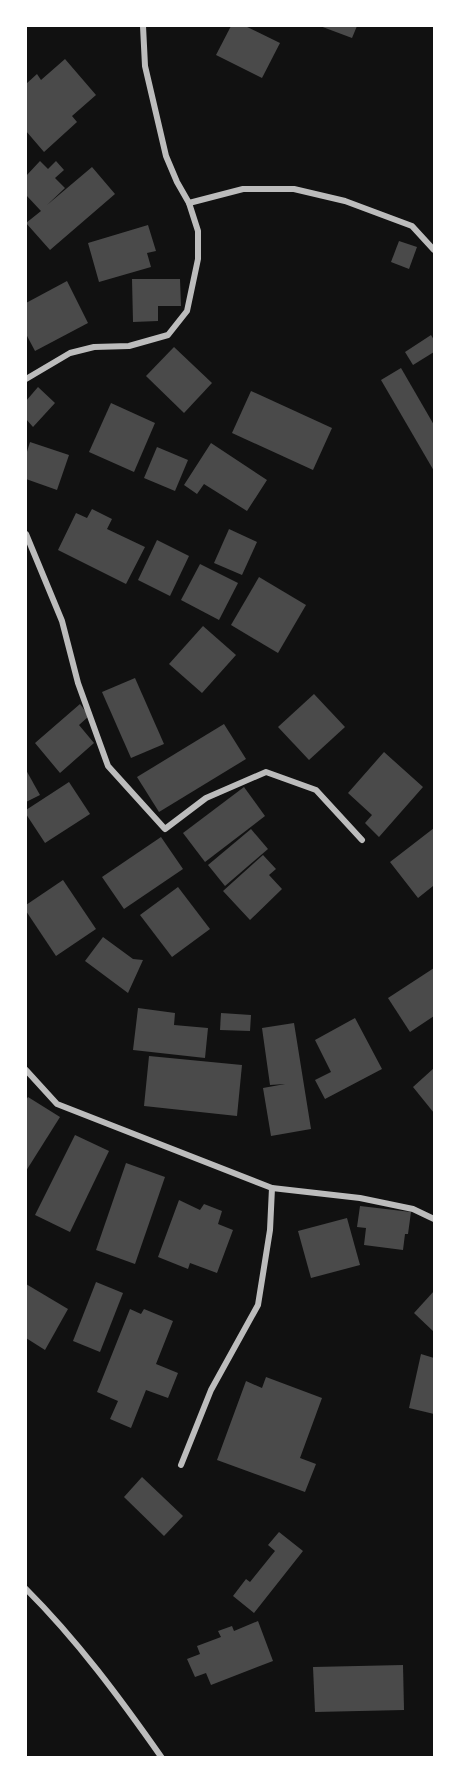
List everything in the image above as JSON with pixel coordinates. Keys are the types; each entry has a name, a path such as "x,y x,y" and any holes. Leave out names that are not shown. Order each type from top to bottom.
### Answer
{"street":[{"path":"26,379 70,353 94,347 129,346 168,335 187,311 198,259 198,231 189,203 166,156 145,66 143,26"},
{"path":"189,203 243,189 294,189 345,201 412,226 435,250"},
{"path":"26,534 62,621 78,683 108,766 165,829 206,798 266,772 316,790 362,840"},
{"path":"26,1070 57,1104 272,1188 360,1198 413,1209 435,1219"},
{"path":"181,1465 211,1390 258,1305 270,1230 272,1188"},
{"path":"26,1589 52,1615 109,1684 162,1758"}],"building":[{"path":"231,26 245,26 280,43 262,78 216,55"},
{"path":"320,26 357,26 352,38"},
{"path":"65,59 96,95 72,116 77,122 44,152 26,131 26,84 37,74 41,80"},
{"path":"40,161 48,169 56,161 64,170 55,178 65,188 47,205 92,167 115,194 50,250 26,223 41,211 26,195 26,176"},
{"path":"148,225 156,251 147,253 151,267 99,282 88,243"},
{"path":"399,241 417,247 409,269 391,262"},
{"path":"132,279 180,279 181,306 158,306 158,321 133,322"},
{"path":"67,281 88,323 35,351 26,334 26,303"},
{"path":"431,335 434,340 434,352 413,365 405,352"},
{"path":"174,347 212,383 184,413 146,376"},
{"path":"401,368 434,425 434,471 381,380"},
{"path":"38,387 55,403 33,427 26,419 26,401"},
{"path":"251,391 332,428 313,470 232,433"},
{"path":"111,403 155,423 134,472 89,452"},
{"path":"30,442 69,455 57,490 26,479 26,455"},
{"path":"211,443 267,480 247,511 204,484 197,494 184,485"},
{"path":"157,447 188,460 175,491 144,478"},
{"path":"92,509 112,519 107,529 145,547 126,584 58,550 76,513 87,518"},
{"path":"229,529 257,542 242,575 214,563"},
{"path":"157,540 189,556 170,596 138,580"},
{"path":"200,564 238,583 219,620 181,600"},
{"path":"259,577 306,605 278,653 231,625"},
{"path":"203,626 236,655 202,693 169,664"},
{"path":"135,678 164,744 131,758 102,692"},
{"path":"314,694 345,727 309,760 278,727"},
{"path":"80,704 89,716 79,725 94,743 60,773 35,743"},
{"path":"224,724 246,759 159,812 137,777"},
{"path":"384,752 423,787 379,837 365,823 372,815 348,793"},
{"path":"26,770 40,795 26,802"},
{"path":"69,782 90,814 45,843 26,814 26,810"},
{"path":"244,787 265,816 205,862 183,833"},
{"path":"434,828 434,889 433,886 418,898 390,862"},
{"path":"251,829 268,849 225,886 208,865"},
{"path":"161,837 183,869 124,909 102,877"},
{"path":"263,855 276,869 269,875 282,889 250,920 223,891"},
{"path":"63,880 96,929 56,956 26,911 26,905"},
{"path":"178,887 210,929 172,957 140,915"},
{"path":"103,937 133,959 143,960 128,993 85,961"},
{"path":"434,968 434,1016 410,1032 388,998"},
{"path":"138,1008 175,1013 174,1025 208,1028 205,1058 133,1050"},
{"path":"221,1013 251,1015 250,1031 220,1030"},
{"path":"355,1018 382,1069 325,1099 315,1080 331,1072 315,1040"},
{"path":"294,1023 311,1129 271,1136 263,1088 285,1084 270,1085 262,1028"},
{"path":"149,1056 242,1065 237,1116 144,1106"},
{"path":"434,1068 434,1113 413,1087"},
{"path":"28,1097 60,1117 26,1171 26,1100"},
{"path":"75,1135 109,1151 70,1232 35,1215"},
{"path":"126,1163 165,1177 135,1264 96,1250"},
{"path":"179,1200 200,1210 204,1204 222,1211 218,1224 233,1230 217,1273 190,1263 188,1269 158,1257"},
{"path":"360,1206 411,1212 403,1250 364,1245 366,1228 357,1227"},
{"path":"347,1218 360,1265 311,1278 298,1231"},
{"path":"96,1282 123,1293 100,1352 73,1341"},
{"path":"26,1284 68,1309 45,1350 26,1338"},
{"path":"434,1291 434,1332 414,1313"},
{"path":"130,1309 141,1314 144,1309 173,1321 156,1364 178,1373 168,1398 146,1390 131,1428 110,1419 118,1401 97,1392"},
{"path":"421,1354 434,1358 434,1414 409,1408"},
{"path":"266,1377 322,1398 300,1458 316,1464 305,1492 217,1460 246,1381 262,1388"},
{"path":"142,1477 183,1516 164,1536 124,1497"},
{"path":"279,1532 303,1551 254,1613 233,1596 246,1579 250,1582 275,1551 268,1545"},
{"path":"258,1621 273,1661 211,1685 206,1673 195,1677 187,1659 200,1654 197,1646 221,1637 218,1631 232,1626 234,1631"},
{"path":"403,1665 404,1710 315,1712 313,1667"}]}
